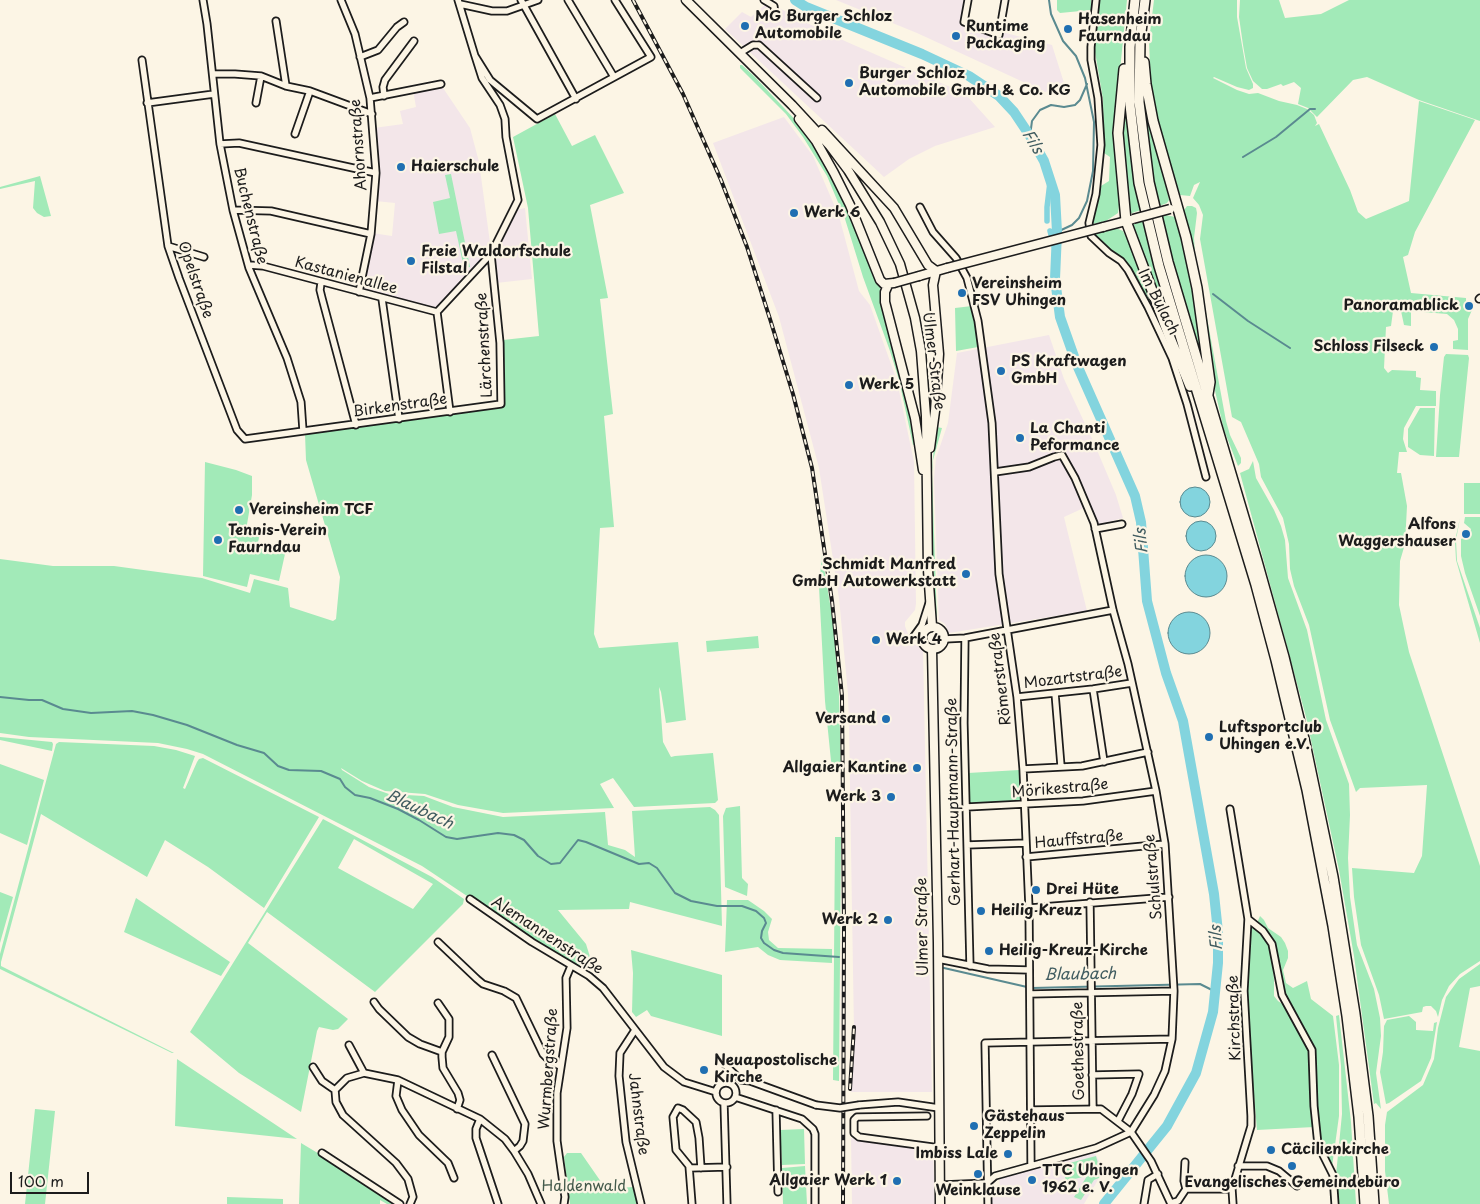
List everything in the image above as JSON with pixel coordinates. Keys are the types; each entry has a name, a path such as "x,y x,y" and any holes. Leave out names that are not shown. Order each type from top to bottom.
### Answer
{"highway":[{"path":"1135,0 1130,47 1130,105 1139,184 1159,266 1252,542 1284,657 1305,743 1325,835 1355,1014 1368,1116 1374,1204"},
{"path":"1145,0 1140,40 1139,102 1150,190 1204,398 1276,660 1307,790 1347,1016 1359,1117 1365,1204"},
{"path":"1140,40 1144,54 1146,84 1153,121 1173,208 1186,236 1197,288 1210,382 1204,398"},
{"path":"1130,47 1125,60 1118,133 1130,220 1168,333 1191,386 1204,398"}],"main road":[{"name":"Ulmer Straße","path":"686,0 812,126 848,170 880,222 900,264 915,318 921,351 927,459 929,599 932,626 924,631 922,638 924,645 932,649 938,959 940,1204"},
{"path":"936,271 928,265 894,208 811,118 779,87 772,85 773,92 800,120 834,172 850,205 877,274 884,284 891,284 1173,208"},
{"path":"927,459 932,442 938,362 933,285 936,271"},
{"path":"891,284 885,292 885,302 915,418 923,474 928,492"},
{"path":"932,626 940,629 944,635 940,647 932,649"}],"street":[{"path":"459,2 492,11 507,11 522,3 538,0"},
{"path":"568,0 614,77"},
{"path":"475,56 490,80 537,118 576,99 651,57 616,0"},
{"path":"764,0 774,6 775,15"},
{"path":"968,0 964,22 999,34 1006,0"},
{"name":"Im Bulach","path":"1096,0 1091,60 1098,98 1100,145 1096,194 1089,223 1091,236 1109,253 1121,261 1148,307 1172,358 1187,404 1206,478"},
{"name":"Buchenstraße","path":"205,1 220,144 233,210 249,265 287,358 301,402 303,431"},
{"name":"Ahornstraße","path":"343,1 355,34 370,98 376,173 371,234 359,292"},
{"path":"450,412 438,312 491,254 518,200 506,137 505,119 500,105 482,78 459,2"},
{"path":"522,3 576,99"},
{"path":"276,21 286,86"},
{"path":"360,57 378,50 397,26 404,22"},
{"path":"384,96 383,87 385,80 414,41"},
{"path":"740,53 753,45 759,45 817,98"},
{"name":"Opelstraße","path":"142,60 168,246 237,430 245,440"},
{"path":"213,74 261,76 286,86 310,91 372,114"},
{"path":"256,103 261,76"},
{"path":"370,98 441,84"},
{"path":"295,134 310,91"},
{"path":"147,103 214,94"},
{"path":"220,144 239,143 376,173"},
{"name":"Römerstraße","path":"920,207 933,232 956,258 967,278 978,321 988,384 992,422 1000,574 1017,698 1025,805 1029,908 1031,1165"},
{"path":"233,210 271,211 371,234"},
{"path":"168,246 204,257"},
{"name":"Lärchenstraße","path":"491,254 500,343 501,404"},
{"name":"Kastanienallee","path":"249,265 263,266 321,283 438,312"},
{"path":"321,283 320,290 356,425"},
{"path":"382,299 400,419"},
{"name":"Birkenstraße","path":"245,440 501,404"},
{"name":"Schulstraße","path":"995,472 1029,467 1062,455 1075,478 1095,529 1148,752 1165,844 1174,987 1172,1039 1165,1071 1154,1096 1131,1132"},
{"path":"1095,529 1122,524"},
{"path":"914,636 927,614 929,599"},
{"path":"944,639 965,638 1114,610"},
{"name":"Gerhart-Hauptmann-Straße","path":"965,638 964,723 970,966"},
{"name":"Mozartstraße","path":"1017,698 1132,683"},
{"path":"1093,689 1104,762"},
{"path":"1055,693 1061,766"},
{"path":"1023,769 1082,766 1148,752"},
{"name":"Mörikestraße","path":"967,807 1083,801 1156,791"},
{"name":"Kirchstraße","path":"1230,808 1248,919 1244,991 1251,1126 1232,1189 1233,1204"},
{"path":"967,845 1026,843"},
{"name":"Hauffstraße","path":"1026,857 1165,844"},
{"path":"1029,908 1169,896"},
{"name":"Alemannenstraße","path":"470,899 532,942 589,976 603,988 664,1067 693,1086 716,1092"},
{"name":"Goethestraße","path":"1090,902 1093,1109"},
{"path":"1248,919 1263,930 1272,944 1282,995 1312,1050 1318,1146 1334,1175 1335,1204"},
{"path":"438,942 483,984 504,991 516,998 543,1054 550,1061 560,1066"},
{"path":"938,959 988,969 1029,970"},
{"name":"Wurmbergstraße","path":"564,1204 565,1197 557,1141 557,1093 567,1028 566,978 571,966"},
{"path":"1029,990 1174,987"},
{"path":"374,1002 408,1037 420,1044 442,1052"},
{"path":"438,1003 448,1019 449,1037 442,1052 443,1068 458,1093 460,1100 457,1109"},
{"name":"Jahnstraße","path":"635,1030 620,1053 619,1076 626,1142 641,1204"},
{"path":"988,1204 985,1043 1172,1039"},
{"path":"349,1045 364,1073"},
{"path":"492,1055 525,1124 523,1141 514,1151"},
{"path":"726,1066 741,1080 750,1081 816,1105 840,1108 898,1102 939,1108"},
{"path":"313,1067 322,1081 336,1090"},
{"path":"410,1204 413,1197 408,1179 396,1163 343,1115 336,1102 336,1090 347,1078 364,1073 398,1080 480,1119 505,1139 514,1151 528,1174 541,1204"},
{"path":"1092,1075 1139,1074 1132,1094 1118,1121"},
{"path":"398,1080 396,1096 402,1110 419,1134 448,1163 454,1178"},
{"path":"732,1086 741,1080"},
{"path":"724,1084 732,1086 735,1091 735,1097 730,1102 724,1103 717,1098 716,1092 718,1087 724,1084"},
{"path":"735,1097 802,1119 812,1129 815,1134 815,1204"},
{"path":"724,1103 727,1204"},
{"path":"692,1204 690,1168 676,1150 673,1117 678,1108 696,1122 701,1168"},
{"path":"1031,1110 1101,1109 1131,1132 1151,1161 1171,1204 1178,1201 1186,1189 1184,1181 1185,1162"},
{"path":"776,1110 778,1192"},
{"path":"926,1116 857,1117 854,1120 854,1133 859,1137 940,1148"},
{"path":"480,1119 476,1129 476,1138 498,1204"},
{"path":"940,1185 987,1183 995,1176 1096,1148 1131,1132"},
{"path":"322,1154 400,1204"},
{"path":"1238,1166 1267,1166 1279,1171 1297,1186"},
{"path":"690,1168 727,1167"},
{"path":"1144,1204 1148,1180 1158,1174"},
{"path":"1186,1189 1232,1189"}],"shaded area":[{"path":"836,0 965,0 962,19 998,31 1052,45 1065,86 1045,92 917,33"},
{"path":"768,2 847,42 957,90 968,97 995,127 935,146 909,159 884,177 725,29 742,12 751,17"},
{"path":"441,85 470,128 479,162 491,250 437,311 360,291 372,233 392,236 395,203 375,201 374,128 403,124 400,111 416,107 413,90"},
{"path":"784,117 813,156 839,216 859,291 870,305 897,381 914,462 916,604 915,610 905,622 905,626 911,642 923,649 932,1092 851,1092 854,1031 849,727 848,694 839,598 819,468 779,317 713,143"},
{"path":"525,208 532,279 496,283 493,252 516,210"},
{"path":"1049,335 1064,379 1094,443 1116,495 1123,518 1096,525 1090,505 1064,517 1087,611 949,633 945,624 939,620 934,478 936,458 948,423 957,353"},
{"path":"851,1138 933,1150 935,1204 852,1204"},
{"path":"1095,1153 1103,1169 1084,1204 991,1204 991,1187 1000,1187 999,1178"}],"green space":[{"path":"1057,0 1091,0 1091,10 1060,13 1057,10"},
{"path":"1099,0 1127,0 1115,121 1118,213 1106,221 1092,224 1101,186 1109,181 1110,157 1104,153 1103,99 1094,46"},
{"path":"1154,0 1237,0 1237,17 1246,68 1253,88 1249,90 1237,87 1213,78 1249,94 1258,93 1297,105 1307,109 1314,115 1317,123 1315,126 1319,124 1350,190 1358,212 1366,219 1409,201 1419,101 1475,120 1415,232 1408,255 1403,257 1411,293 1466,298 1466,307 1472,310 1468,319 1468,350 1453,349 1453,341 1458,340 1458,329 1454,320 1447,314 1411,311 1411,326 1404,325 1401,311 1393,311 1391,326 1386,327 1384,368 1388,373 1392,370 1416,371 1416,377 1421,378 1420,390 1436,391 1436,406 1416,406 1404,428 1403,439 1407,452 1399,452 1397,473 1401,473 1407,506 1405,544 1400,561 1399,605 1409,652 1480,866 1480,961 1460,974 1449,986 1442,1000 1438,1017 1436,1011 1431,1006 1426,1006 1423,1007 1422,1012 1384,1019 1379,995 1361,945 1352,868 1414,873 1422,856 1427,785 1360,788 1356,792 1330,720 1309,625 1294,586 1290,569 1289,544 1283,518 1261,477 1259,464 1241,422 1232,417 1200,239 1203,215 1199,205 1193,198 1200,182 1194,185 1190,196 1180,195 1162,136 1151,88 1149,41"},
{"path":"1240,0 1279,0 1285,18 1321,14 1349,0 1480,0 1480,121 1419,100 1367,77 1353,80 1317,117 1308,108 1298,104 1301,88 1294,82 1283,86 1281,84 1262,89 1253,81 1247,68 1243,45 1239,17"},
{"path":"740,65 754,76 801,126 817,149 840,192 875,280 880,286 880,299 904,386 917,444 913,445 899,380 890,351 863,277 845,219 827,176 786,114 740,68"},
{"path":"1143,87 1169,200 1167,203 1157,207 1143,116"},
{"path":"1126,93 1129,142 1141,210 1129,214 1123,160 1122,125"},
{"path":"555,114 572,146 595,135 624,193 590,205 608,298 600,299 613,414 604,416 614,527 600,528 594,634 599,648 678,642 686,720 666,723 659,687 663,742 671,757 713,753 718,800 715,803 634,807 613,778 600,784 614,808 503,813 458,805 425,794 385,791 362,781 341,768 369,787 389,794 424,796 453,807 503,817 605,812 608,845 625,850 635,857 632,811 710,807 715,810 719,815 722,926 630,902 629,909 558,910 586,944 591,970 581,964 578,966 530,938 422,866 203,754 158,743 29,737 0,733 0,559 53,566 114,566 202,578 250,593 254,579 288,588 290,607 333,621 336,619 340,577 306,460 305,434 503,408 505,375 503,340 539,336 528,208 513,137"},
{"path":"451,174 470,267 464,268 456,231 439,234 433,202 450,198 445,175"},
{"path":"40,176 51,216 44,217 33,208 35,181 0,189 0,187"},
{"path":"1187,206 1196,208 1197,213 1194,238 1195,253 1226,421 1230,435 1241,458 1241,463 1238,466 1224,430 1213,382 1182,213"},
{"path":"1166,215 1175,217 1179,227 1199,321 1205,370 1203,369 1160,217"},
{"path":"1144,221 1182,357 1131,225"},
{"path":"1116,228 1123,231 1127,239 1153,306 1150,307 1129,268 1093,235"},
{"path":"972,306 978,347 956,351 955,308"},
{"path":"1446,354 1468,355 1469,358 1459,457 1436,457 1440,395 1444,357"},
{"path":"1420,408 1435,408 1434,456 1420,455 1408,447 1408,429"},
{"path":"936,427 942,428 933,460 932,473 937,622 934,597 931,477"},
{"path":"1253,461 1256,478 1281,526 1285,540 1288,578 1307,630 1326,720 1349,784 1348,858 1350,897 1357,945 1374,989 1380,1018 1381,1036 1376,1073 1381,1109 1376,1103 1374,1104 1354,956 1339,870 1306,717 1240,473 1249,469"},
{"path":"205,462 252,476 252,495 246,530 260,533 257,547 285,554 279,581 250,574 247,587 203,576"},
{"path":"1464,483 1480,483 1480,514 1464,514"},
{"path":"1465,517 1480,517 1480,616 1461,556 1461,539 1470,533 1471,529 1464,523"},
{"path":"1460,518 1456,540 1457,561 1480,628 1480,643 1456,560 1455,541"},
{"path":"822,555 833,622 839,695 841,770 832,771 825,701 819,587"},
{"path":"758,636 759,648 707,652 706,641"},
{"path":"0,737 52,742 52,751 0,740"},
{"path":"59,742 154,746 176,750 195,756 183,788 185,789 197,762 203,758 319,817 264,908 208,867 165,840 147,877 41,814 1,966 174,1053 0,969 0,954 56,744"},
{"path":"0,764 44,780 27,845 0,833"},
{"path":"1019,770 1021,802 970,805 968,773"},
{"path":"740,806 742,878 748,884 747,896 725,887 723,816 726,808"},
{"path":"323,819 432,877 464,899 463,904 375,992 267,912 248,943 348,1019 338,1029 333,1030 319,1027 301,1112 239,1073 190,1032","holes":["354,839 433,884 413,909 338,868"]},
{"path":"835,837 841,837 839,1081 833,1080"},
{"path":"0,892 13,897 0,943"},
{"path":"136,898 230,962 221,976 124,932"},
{"path":"727,900 748,900 764,911 772,919 768,932 769,940 778,948 832,949 832,963 780,960 768,955 758,947 725,952"},
{"path":"1260,916 1268,928 1281,937 1285,943 1288,951 1288,958 1283,970 1286,983 1293,988 1307,981 1311,999 1333,1016 1339,1065 1339,1116 1332,1167 1319,1145 1315,1106 1314,1048 1297,1018 1280,980 1274,943 1267,930 1257,923"},
{"path":"1251,927 1260,931 1271,949 1274,996 1284,1005 1309,1050 1314,1127 1257,1130 1249,1038 1247,983"},
{"path":"631,950 722,975 722,1036 651,1016 647,1010 636,1017 632,1012 633,973"},
{"path":"1480,964 1480,986 1470,988 1459,1047 1480,1051 1480,1204 1389,1204 1385,1171 1385,1125 1387,1112 1423,1085 1434,1059 1438,1028 1446,997 1459,979"},
{"path":"1339,1015 1351,1122 1356,1204 1337,1204 1336,1175 1342,1114 1341,1066 1336,1016"},
{"path":"1409,1016 1416,1022 1416,1030 1433,1031 1434,1023 1437,1022 1431,1058 1421,1081 1386,1104 1380,1072 1384,1026 1387,1020"},
{"path":"177,1059 297,1139 175,1126"},
{"path":"35,1109 55,1111 45,1204 25,1204"},
{"path":"804,1129 805,1164 782,1165 780,1130"},
{"path":"301,1143 346,1170 396,1204 387,1204 380,1200 380,1204 299,1204"},
{"name":"Haldenwald","path":"567,1153 581,1153 606,1189 633,1187 637,1204 570,1204 564,1157"},
{"path":"1096,1156 1099,1167 1103,1169 1099,1178 1094,1180 1081,1200 1074,1197 1087,1176 1066,1181 1062,1165"},
{"path":"805,1166 807,1204 783,1204 782,1168"},
{"path":"227,1197 283,1199 283,1204 227,1204"}],"water":[{"path":"1195,487 1206,491 1210,502 1206,513 1195,517 1184,513 1180,502 1184,491"},
{"path":"1201,521 1207,522 1215,530 1215,542 1207,550 1201,551 1195,550 1187,542 1186,536 1187,530 1195,522"},
{"path":"1210,555 1218,558 1224,564 1227,576 1224,588 1218,594 1202,597 1194,594 1188,588 1185,572 1188,564 1194,558"},
{"path":"1189,612 1204,618 1210,633 1204,648 1189,654 1174,648 1168,633 1174,618"}],"waterway":[{"name":"Fils","path":"795,0 806,7 922,54 969,76 999,96 1014,112 1044,161 1055,195 1057,232 1055,279 1060,317 1077,365 1135,496 1141,522 1147,601 1166,673 1183,721 1214,894 1218,932 1218,963 1213,1012 1196,1073 1167,1126 1104,1204"},
{"path":"1049,0 1051,14 1063,41 1076,56 1085,78 1094,122 1093,171 1087,201 1079,218 1072,225 1057,232"},
{"path":"1030,136 1032,121 1040,110 1051,105 1064,107 1075,105 1080,100 1087,84"},
{"path":"1243,157 1276,137 1310,109 1315,109"},
{"path":"1047,221 1050,182"},
{"name":"Fils","path":"1050,231 1057,256"},
{"path":"1213,294 1248,321 1290,348"},
{"name":"Blaubach","path":"0,697 42,700 63,709 91,713 132,711 187,725 237,745 264,753 278,766 289,770 321,771 340,779 345,787 355,795 370,798 398,809 446,837 457,839 498,833 514,835 524,840 538,856 551,864 560,863 578,840 586,842 639,864 649,863 657,868 675,893 691,901 717,906 742,906 756,911 764,918 766,923 761,938 764,943 774,950 783,953 839,957"},
{"name":"Blaubach","path":"944,968 1027,987"},
{"name":"Blaubach","path":"1032,988 1200,984 1216,992"}],"railway":[{"path":"633,0 683,94 721,180 747,247 793,394 812,468 832,601 842,696 844,925 843,1204"},
{"path":"850,1089 854,1027"}],"place":[{"name":"MG Burger Schloz Automobile","path":"745,26"},
{"name":"Hasenheim Faurndau","path":"1068,29"},
{"name":"Runtime Packaging","path":"956,36"},
{"name":"Burger Schloz Automobile GmbH & Co. KG","path":"849,83"},
{"name":"Haierschule","path":"401,167"},
{"name":"Werk 6","path":"794,213"},
{"name":"Freie Waldorfschule Filstal","path":"411,261"},
{"name":"Vereinsheim FSV Uhingen","path":"962,293"},
{"name":"Panoramablick","path":"1469,306"},
{"name":"Schloss Filseck","path":"1434,347"},
{"name":"PS Kraftwagen GmbH","path":"1001,371"},
{"name":"Werk 5","path":"849,385"},
{"name":"La Chanti Peformance","path":"1020,438"},
{"name":"Vereinsheim TCF","path":"239,510"},
{"name":"Alfons Waggershauser","path":"1466,534"},
{"name":"Tennis-Verein Faurndau","path":"218,540"},
{"name":"Schmidt Manfred GmbH Autowerkstatt","path":"966,574"},
{"name":"Werk 4","path":"876,640"},
{"name":"Versand","path":"886,719"},
{"name":"Luftsportclub Uhingen e.V.","path":"1209,737"},
{"name":"Allgaier Kantine","path":"917,768"},
{"name":"Werk 3","path":"891,797"},
{"name":"Drei Hüte","path":"1036,890"},
{"name":"Heilig Kreuz","path":"981,911"},
{"name":"Werk 2","path":"888,920"},
{"name":"Heilig-Kreuz-Kirche","path":"989,951"},
{"name":"Neuapostolische Kirche","path":"704,1070"},
{"name":"Gästehaus Zeppelin","path":"974,1126"},
{"name":"Cäcilienkirche","path":"1271,1150"},
{"name":"Imbiss Lale","path":"1008,1154"},
{"name":"Evangelisches Gemeindebüro","path":"1292,1166"},
{"name":"Weinklause","path":"978,1174"},
{"name":"TTC Uhingen 1962 e. V.","path":"1032,1180"},
{"name":"Allgaier Werk 1","path":"897,1181"}]}
